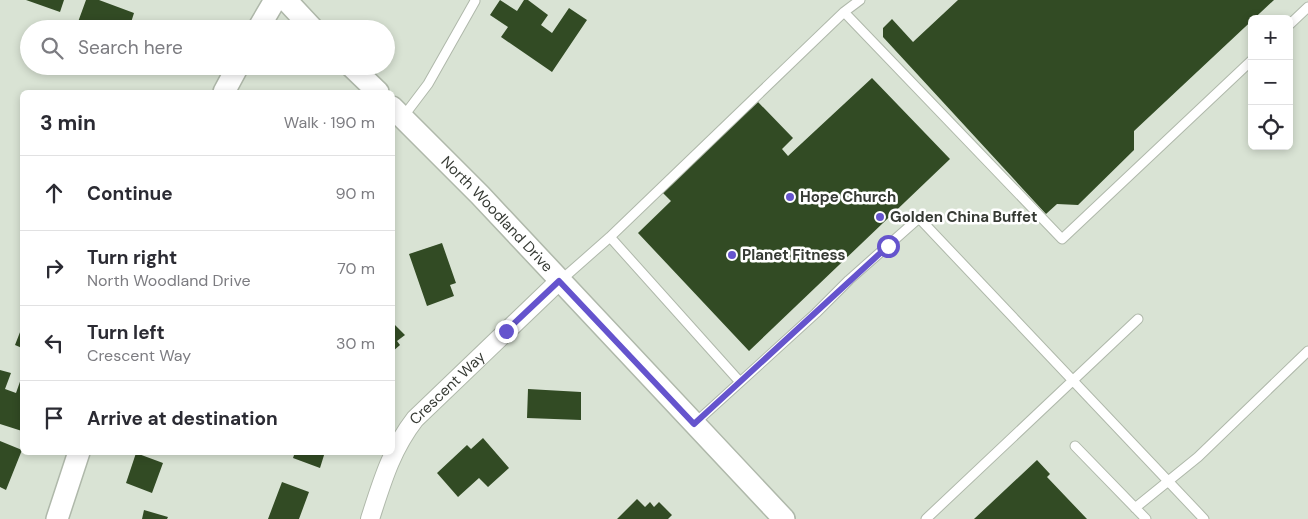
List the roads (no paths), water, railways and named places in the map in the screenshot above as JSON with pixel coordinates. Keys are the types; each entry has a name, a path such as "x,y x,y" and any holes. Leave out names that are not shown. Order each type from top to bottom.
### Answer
{"street":[{"path":"263,20 272,2 299,20"},
{"path":"225,90 233,75"},
{"path":"360,75 376,90"},
{"name":"North Woodland Drive","path":"398,112 480,195 784,519"},
{"name":"Crescent Way","path":"395,449 410,426 428,406 559,281"},
{"path":"57,519 79,455"},
{"name":"Crescent Way","path":"370,519 381,489 385,469 392,455"}],"lane":[{"path":"559,281 610,237 844,12 860,0"},
{"path":"398,112 428,84 475,1"},
{"path":"1293,21 1308,7"},
{"path":"844,12 1062,239 1248,64"},
{"path":"694,424 816,313 849,280 919,218 1204,519"},
{"path":"610,237 740,382"},
{"path":"926,519 1138,319"},
{"path":"1135,508 1170,481 1237,421 1308,351"},
{"path":"1075,446 1146,519"}],"place":[{"name":"Hope Church","path":"790,197"},
{"name":"Golden China Buffet","path":"880,217"},
{"name":"Planet Fitness","path":"732,255"}]}
